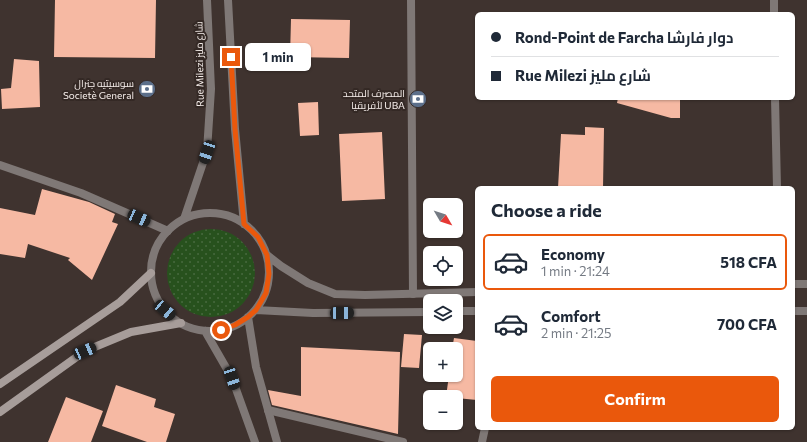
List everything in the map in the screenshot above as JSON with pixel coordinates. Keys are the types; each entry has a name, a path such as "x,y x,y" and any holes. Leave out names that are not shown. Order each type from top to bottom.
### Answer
{"main road":[{"path":"0,384 120,302 151,273"},
{"path":"0,412 85,351 131,332 181,323"}],"street":[{"name":"Rue Milezi شارع مليز","path":"184,219 207,152 211,89 208,0"},
{"path":"228,0 235,129 244,224"},
{"path":"411,0 413,294"},
{"path":"774,0 774,12"},
{"path":"775,100 777,186"},
{"path":"0,166 81,193 168,231"},
{"path":"215,213 230,216 244,224 258,237 267,255 269,274 266,293 256,310 235,325 221,330 205,331 193,329 181,323 165,310 155,293 151,273 153,258 159,244 168,231 184,219 199,214 215,213"},
{"path":"267,255 308,283 335,294 364,295 475,292"},
{"path":"795,284 807,284"},
{"path":"256,310 313,313 423,312"},
{"path":"463,311 475,311"},
{"path":"795,311 807,311"},
{"path":"248,317 256,367 277,442"},
{"path":"205,331 232,378 255,442"},
{"path":"268,410 403,442"},
{"path":"482,442 485,430"}],"green space":[{"path":"211,229 228,233 242,242 251,256 255,273 251,290 242,304 228,313 211,317 194,313 180,304 171,290 167,273 171,256 180,242 194,233"}],"building":[{"path":"55,0 156,0 155,58 54,57"},
{"path":"291,19 350,20 349,58 290,57"},
{"path":"14,59 39,61 40,107 2,109 1,89 11,88"},
{"path":"618,100 680,100 680,118 671,118 617,103"},
{"path":"318,102 319,135 300,136 298,103"},
{"path":"585,127 604,128 603,186 558,186 561,134 585,135"},
{"path":"382,132 385,199 342,201 339,134"},
{"path":"42,189 89,202 115,214 112,222 118,224 92,280 68,260 70,258 28,244 25,258 0,254 0,208 35,215"},
{"path":"404,334 422,335 419,368 401,367"},
{"path":"454,338 475,341 475,400 463,399 463,390 447,390 448,382 463,382 463,342 453,342"},
{"path":"301,347 400,352 398,434 272,405 268,390 301,396"},
{"path":"116,385 156,399 154,407 175,414 166,442 147,442 102,426"},
{"path":"66,397 103,411 91,442 48,442"}],"place":[{"name":"سوسيتيه جنرال Societè General","path":"147,89"},
{"name":"المصرف المتحد لأفريقيا UBA","path":"418,99"}],"route":[{"path":"221,330 235,325 256,310 266,293 269,274 267,255 258,237 244,224 235,129 231,57"}]}
